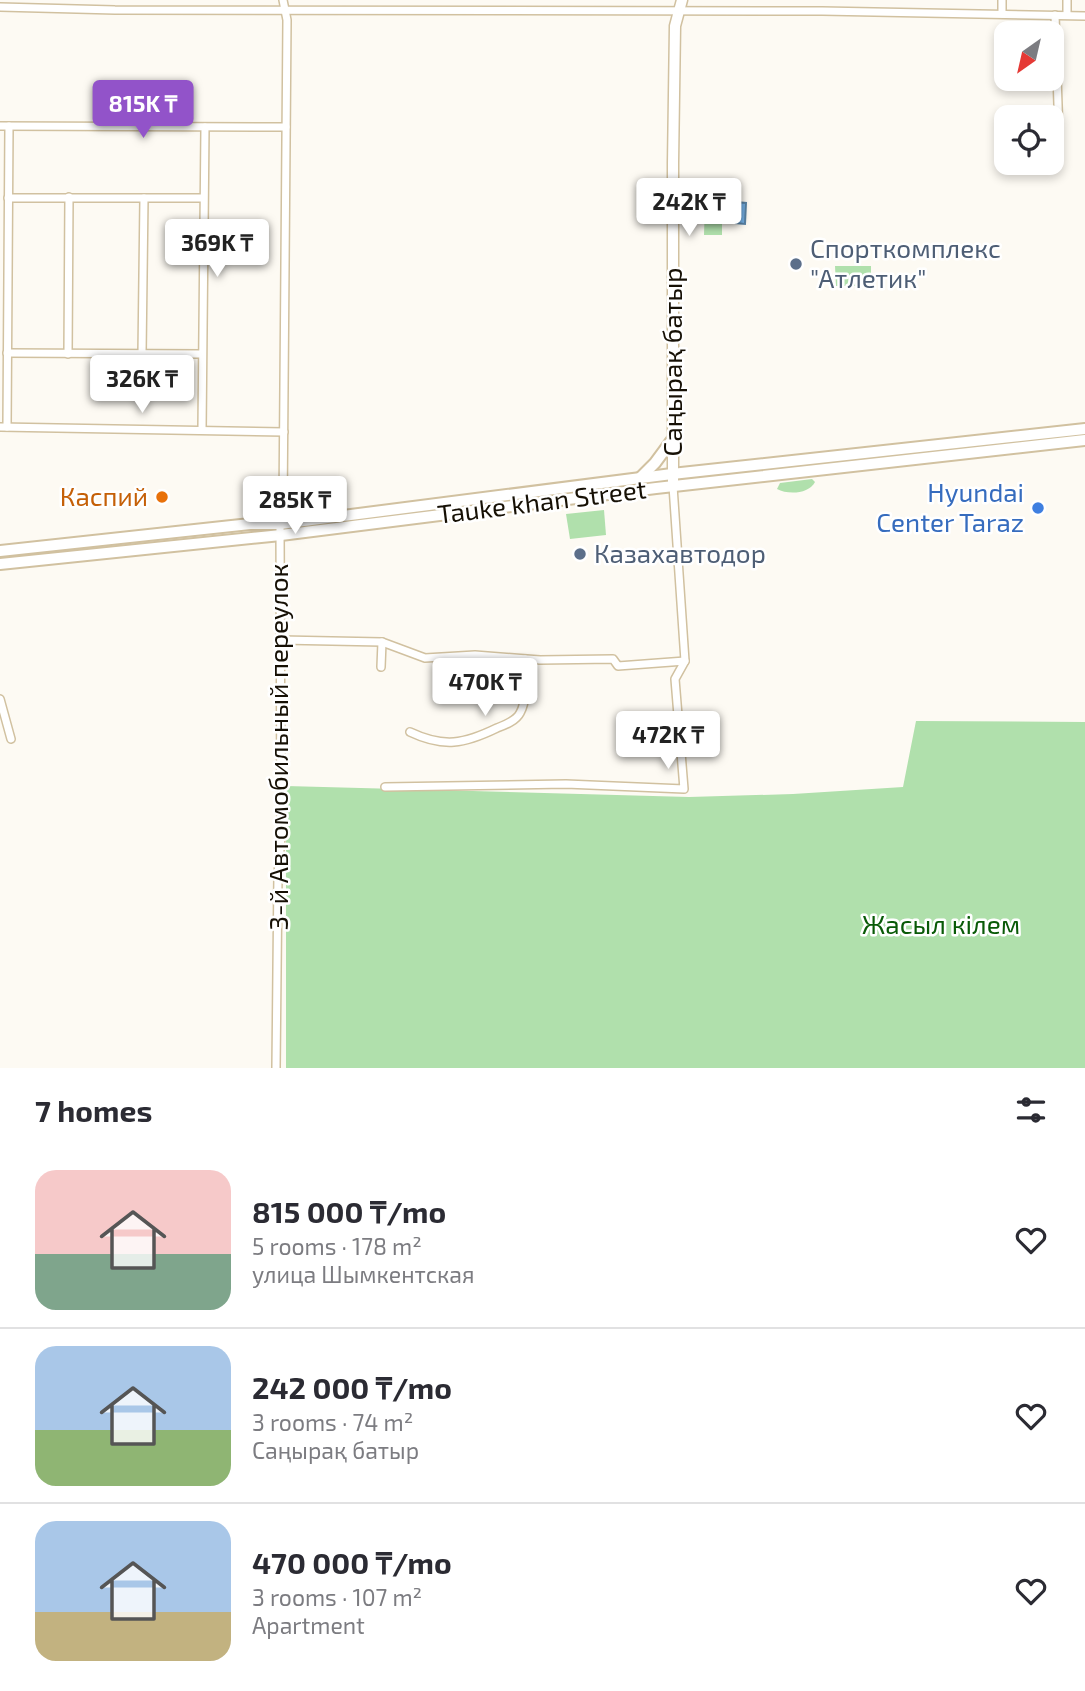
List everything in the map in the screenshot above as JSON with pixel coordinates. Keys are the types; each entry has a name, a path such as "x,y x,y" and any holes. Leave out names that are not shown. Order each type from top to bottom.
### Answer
{"main road":[{"name":"Tauke khan Street","path":"0,551 250,524 280,529 672,474 1085,429"},
{"path":"640,478 672,440"},
{"name":"Tauke khan Street","path":"0,564 280,529 1085,440"}],"street":[{"path":"204,0 204,9"},
{"path":"1002,0 1002,14"},
{"path":"1067,0 1067,15"},
{"path":"0,8 12,4 204,9 284,4 680,5 1085,16"},
{"name":"3-й Автомобильный переулок","path":"276,1067 278,874 281,837 280,529 284,432 286,127 284,4"},
{"name":"Саңырақ батыр","path":"673,486 673,163 675,26 680,5"},
{"path":"1055,15 1058,105"},
{"path":"284,432 3,427 7,353 8,198 4,126 286,127"},
{"path":"202,430 205,127"},
{"path":"68,354 69,197"},
{"path":"8,198 203,198"},
{"path":"142,354 144,198"},
{"path":"7,353 202,354"},
{"path":"385,787 566,784 684,789 676,678 685,661 673,486"},
{"path":"281,640 382,642 425,658 475,655 525,659 613,659 618,666 685,661"},
{"path":"381,667 382,642"},
{"path":"410,732 443,743 464,742 511,722 520,713 524,693 525,659"},
{"path":"0,699 11,740"}],"green space":[{"path":"705,200 722,200 722,235 704,235"},
{"path":"835,266 871,266 871,286 836,286"},
{"path":"812,479 815,482 812,486 803,491 792,493 777,489 780,483"},
{"path":"604,510 606,535 570,539 566,514"},
{"name":"Жасыл кілем","path":"916,721 1085,722 1085,1068 286,1068 286,786 689,797 903,787"}],"water":[{"path":"735,202 746,203 745,224 735,223"}],"place":[{"name":"Спорткомплекс \"Атлетик\"","path":"796,264"},
{"name":"Каспий","path":"162,497"},
{"name":"Hyundai Center Taraz","path":"1038,508"},
{"name":"Казахавтодор","path":"580,554"}]}
